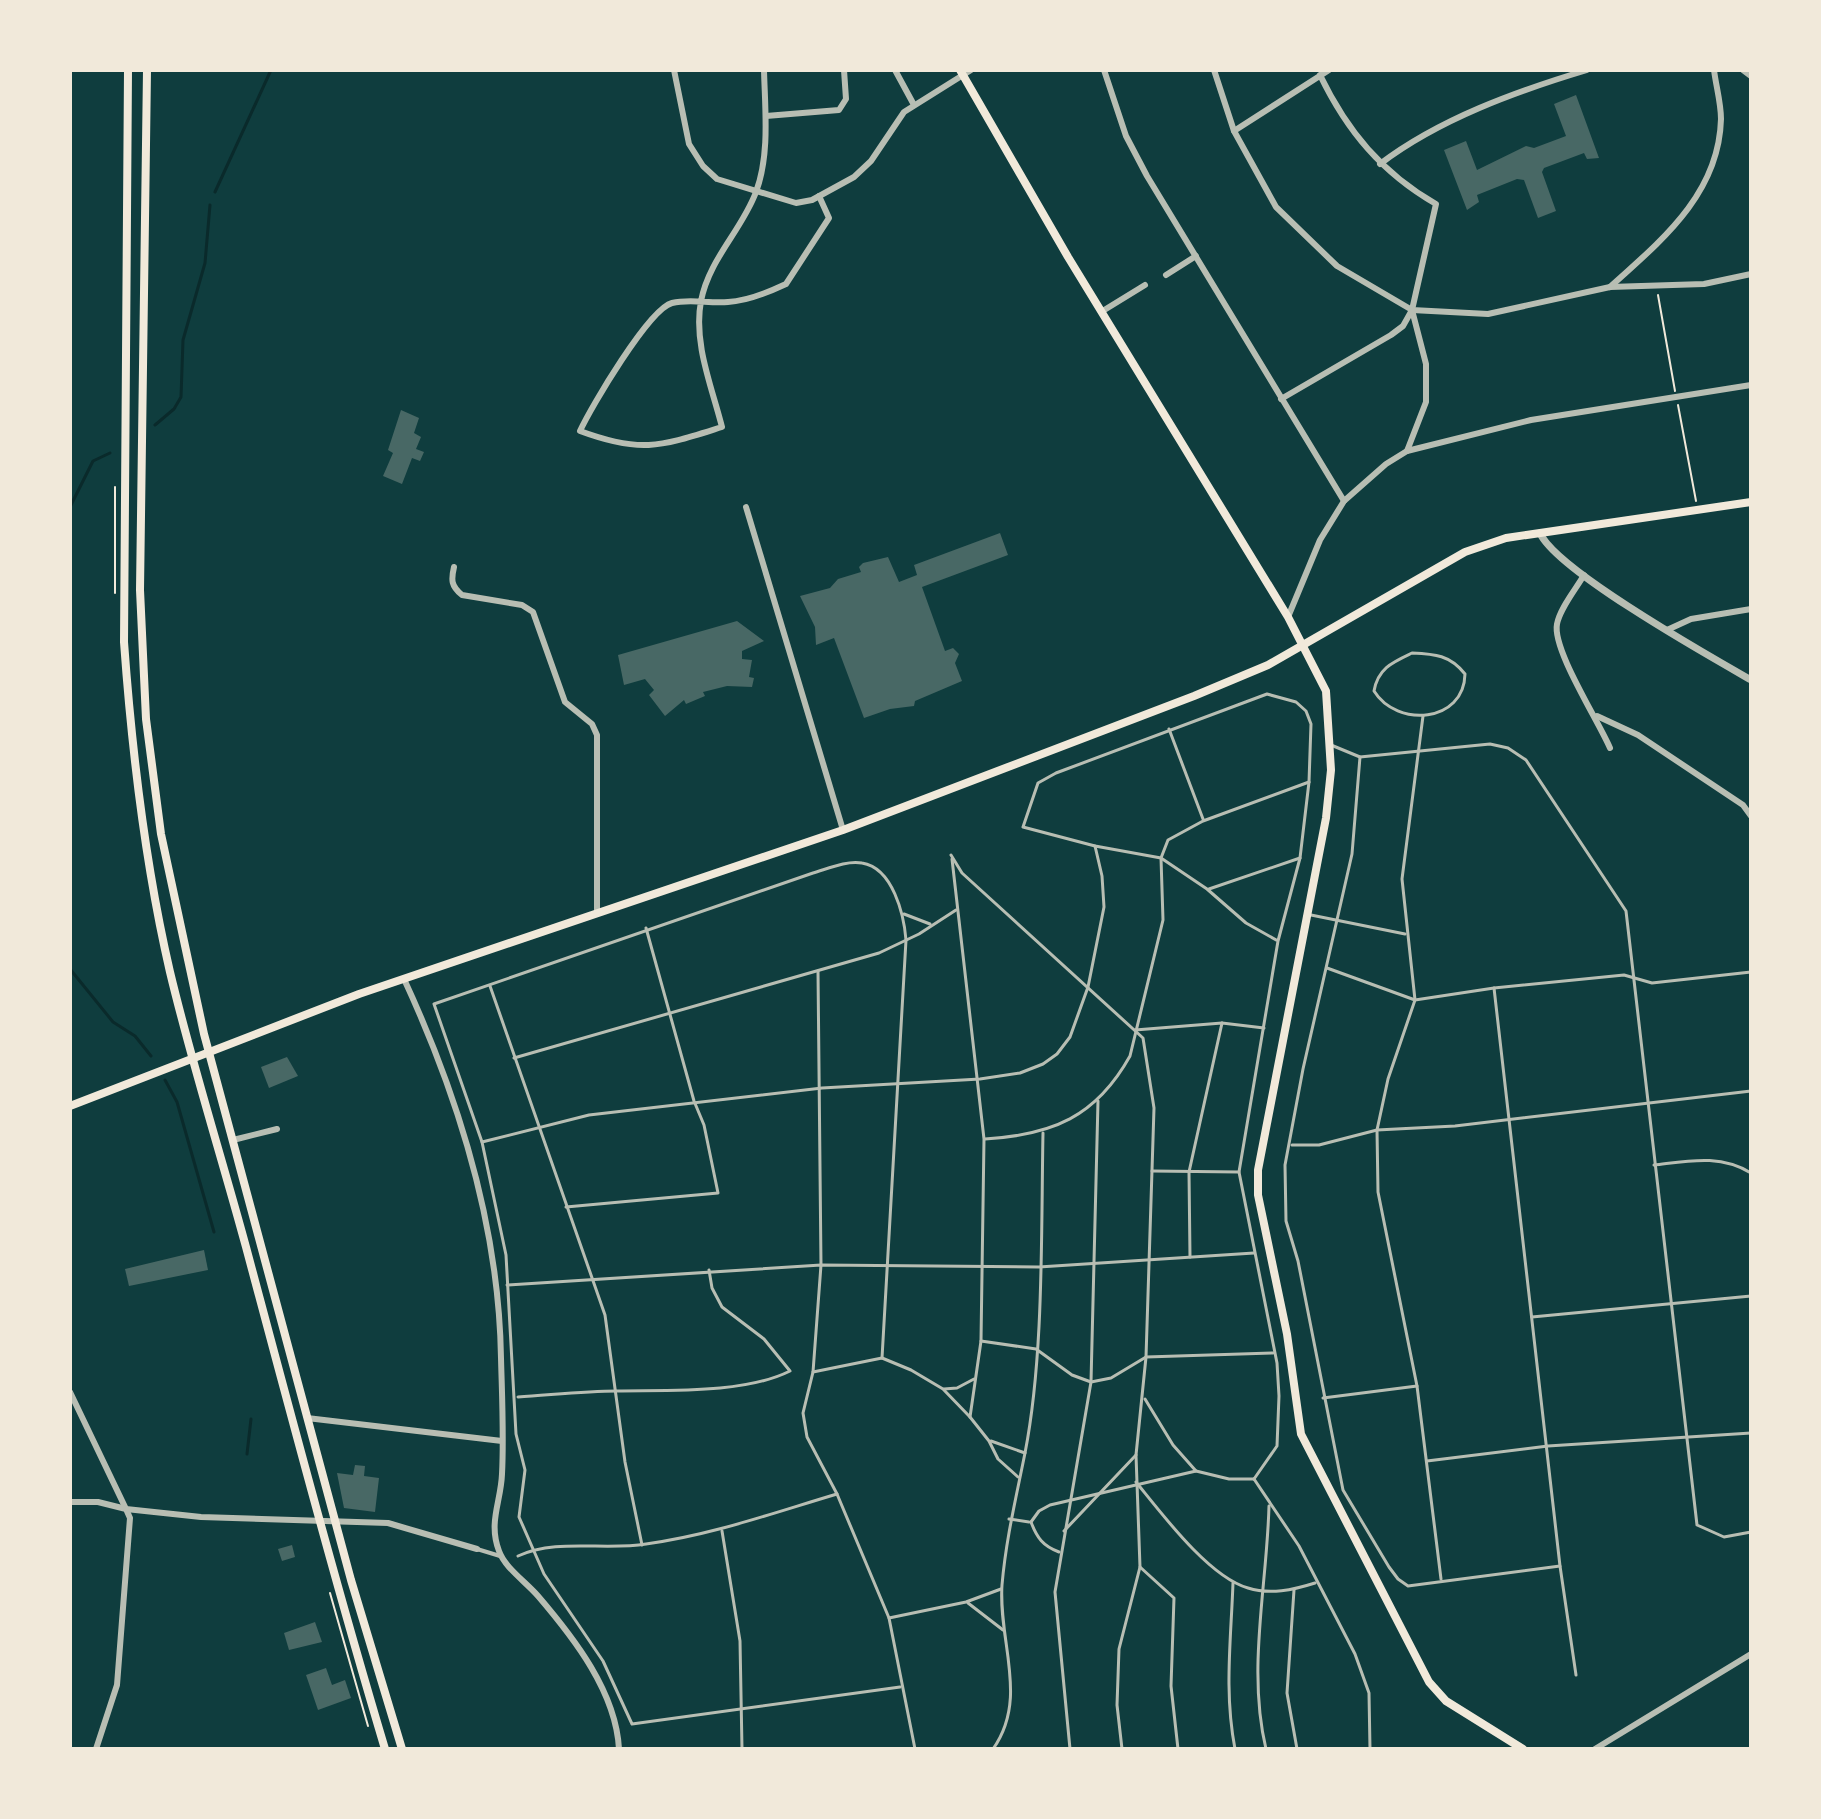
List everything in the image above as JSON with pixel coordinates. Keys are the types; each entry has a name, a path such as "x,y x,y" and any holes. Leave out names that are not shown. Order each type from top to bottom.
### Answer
{"main road":[{"path":"128,70 124,642 131,736 146,852 169,969 192,1059 317,1519 385,1749"},
{"path":"147,70 142,656 161,834 209,1053 335,1520 402,1749"},
{"path":"964,72 1101,312 1288,617 1326,691 1331,745 1326,818 1262,1140 1258,1195 1287,1334 1301,1434 1429,1682 1446,1701 1523,1749"},
{"path":"70,1106 404,979 843,830 1194,696 1268,665 1465,552 1506,538 1751,502"}],"street":[{"path":"674,70 689,144 703,166 717,179 796,203 819,196 854,177 871,161 904,112 964,72"},
{"path":"764,70 765,146 756,192 718,256 701,301 700,341 722,427 649,447 617,445 580,431 599,394 664,307 701,301 728,302 786,284 829,218 819,196"},
{"path":"766,116 839,110 846,99 844,70"},
{"path":"895,70 914,105"},
{"path":"1104,70 1126,136 1344,501"},
{"path":"1214,70 1234,131 1276,207 1337,266 1412,310 1488,314 1610,287 1704,284 1751,274"},
{"path":"1234,131 1329,70"},
{"path":"1380,164 1410,141 1430,131 1525,91 1587,70"},
{"path":"1610,287 1682,220 1714,166 1721,114 1714,70"},
{"path":"1743,70 1751,76"},
{"path":"1281,399 1403,326 1412,310 1436,204 1380,164 1353,133 1320,75"},
{"path":"1166,275 1196,256"},
{"path":"1101,312 1145,285"},
{"path":"1407,451 1423,413 1428,383 1412,310"},
{"path":"1288,617 1320,540 1344,501 1376,472 1407,451 1531,420 1751,385"},
{"path":"746,507 843,830"},
{"path":"1540,533 1547,548 1584,575 1751,680"},
{"path":"454,567 451,579 454,589 462,595 522,605 538,617 565,702 592,724 597,735 597,912"},
{"path":"1584,575 1557,623 1557,646 1597,716 1610,748"},
{"path":"1667,630 1691,619 1751,609"},
{"path":"1597,716 1638,735 1723,791 1751,816"},
{"path":"404,979 439,1054 466,1135 494,1274 501,1348 502,1475 493,1513 493,1535 500,1556 541,1599 595,1675 610,1703 619,1749"},
{"path":"233,1140 277,1129"},
{"path":"70,1392 131,1522 119,1671 110,1713 96,1749"},
{"path":"307,1418 502,1441"},
{"path":"70,1502 98,1502 126,1509 201,1517 388,1523 500,1556"},
{"path":"1595,1749 1751,1654"}],"lane":[{"path":"1412,653 1436,654 1455,661 1465,674 1465,687 1457,701 1442,711 1423,716 1393,712 1374,691 1376,678 1387,665 1412,653"},
{"path":"1254,1479 1277,1446 1280,1428 1274,1353 1239,1172 1278,941 1300,858 1309,782 1311,724 1306,711 1283,696 1252,698 1056,773 1038,783 1023,827 1095,846 1161,858 1207,889 1246,923 1278,941"},
{"path":"1423,716 1402,879 1415,1000 1388,1079 1377,1130 1378,1192 1417,1386 1441,1580"},
{"path":"1169,729 1203,821"},
{"path":"1331,745 1360,757 1490,744 1508,748 1526,760 1618,895 1631,937 1646,1101 1689,1435 1697,1525 1724,1537 1751,1532"},
{"path":"1360,757 1352,854 1303,1069 1292,1145 1285,1165 1286,1221 1298,1261 1343,1490 1389,1567 1408,1586 1560,1566"},
{"path":"984,1139 1043,1133 1098,1101 1130,1056 1163,920 1161,858 1168,840 1203,821 1309,782"},
{"path":"482,1142 589,1115 694,1101 822,1088 980,1079 1020,1073 1057,1054 1070,1037 1088,987 1104,907 1102,876 1095,846"},
{"path":"970,1417 981,1341 984,1139 980,1079 951,855 962,873 1143,1038 1154,1108 1146,1357 1136,1455 1140,1567 1119,1649 1117,1705 1122,1749"},
{"path":"1207,889 1300,858"},
{"path":"882,1358 906,940 904,914 877,870 863,862 847,863 646,928 434,1004 482,1142 506,1255 516,1434 525,1470 519,1517 544,1574 603,1661 632,1724 900,1687"},
{"path":"514,1058 879,953 956,910"},
{"path":"904,914 931,925"},
{"path":"1307,914 1406,934"},
{"path":"566,1207 718,1193 704,1125 694,1101 646,928"},
{"path":"1327,968 1415,1000 1494,988 1624,975 1652,983 1751,972"},
{"path":"818,971 822,1088 821,1265 813,1372 803,1413 807,1437 837,1494 889,1618 900,1687 915,1749"},
{"path":"490,986 605,1315 614,1391 642,1545"},
{"path":"1494,988 1560,1566 1576,1675"},
{"path":"1135,1030 1222,1023 1264,1028"},
{"path":"1190,1257 1189,1172 1222,1023"},
{"path":"1292,1145 1319,1145 1377,1130 1455,1126 1751,1091"},
{"path":"1070,1749 1055,1592 1059,1552 1091,1382 1098,1101"},
{"path":"993,1749 1006,1730 1012,1698 1003,1630 1002,1588 1009,1519 1025,1453 1036,1349 1043,1133"},
{"path":"1654,1165 1716,1159 1735,1163 1751,1173"},
{"path":"1152,1171 1239,1172"},
{"path":"507,1285 821,1265 1039,1267 1255,1252"},
{"path":"516,1398 614,1391 688,1391 758,1380 790,1371 764,1339 722,1307 712,1288 709,1270"},
{"path":"1532,1317 1751,1296"},
{"path":"981,1341 1036,1349 1072,1375 1091,1382 1111,1378 1146,1357 1274,1353"},
{"path":"813,1372 882,1358 943,1389 989,1441 998,1459 1018,1477"},
{"path":"943,1389 957,1388 974,1379"},
{"path":"1323,1398 1417,1386"},
{"path":"1143,1397 1173,1445 1196,1471"},
{"path":"1427,1461 1548,1446 1689,1435 1733,1437 1751,1433"},
{"path":"989,1441 1025,1453"},
{"path":"1063,1532 1136,1455"},
{"path":"1031,1522 1039,1511 1136,1482 1196,1471 1229,1479 1254,1479"},
{"path":"1254,1479 1285,1523 1355,1654 1369,1693 1370,1749"},
{"path":"1136,1482 1163,1515 1233,1583 1263,1592 1294,1590 1317,1583"},
{"path":"518,1556 534,1548 642,1545 722,1531 837,1494"},
{"path":"1266,1749 1259,1721 1258,1662 1269,1504"},
{"path":"1009,1519 1031,1522"},
{"path":"1031,1522 1037,1538 1047,1548 1059,1552"},
{"path":"722,1531 740,1641 742,1749"},
{"path":"1140,1567 1174,1598 1171,1686 1178,1749"},
{"path":"1233,1583 1227,1662 1229,1716 1235,1749"},
{"path":"889,1618 966,1602 1002,1588"},
{"path":"1294,1590 1287,1693 1297,1749"},
{"path":"966,1602 1003,1630"}],"path":[{"path":"115,606 116,474"},
{"path":"328,1585 371,1734"}],"building":[{"path":"1576,95 1599,158 1587,159 1584,153 1544,168 1542,172 1556,211 1538,218 1524,180 1517,179 1477,195 1479,202 1467,210 1444,150 1466,141 1477,170 1526,146 1534,148 1566,136 1554,104"},
{"path":"401,410 419,418 414,433 421,437 416,449 424,452 420,461 412,458 402,484 383,476 393,453 388,450"},
{"path":"1000,533 1008,555 922,587 945,651 953,648 959,654 955,663 962,681 915,701 914,706 890,709 864,718 834,638 816,645 815,627 800,596 830,588 838,579 861,572 859,567 863,563 888,557 899,582 917,575 914,565"},
{"path":"737,621 764,641 742,651 742,659 752,660 749,677 754,678 752,687 727,686 703,692 705,696 686,704 684,700 665,716 649,695 654,690 645,679 624,685 618,655"},
{"path":"287,1057 298,1076 269,1088 261,1067"},
{"path":"204,1250 208,1270 129,1286 125,1269"},
{"path":"355,1465 365,1466 364,1476 379,1478 375,1512 344,1508 337,1473 353,1475"},
{"path":"292,1545 295,1557 282,1561 278,1549"},
{"path":"315,1622 322,1642 289,1650 284,1633"},
{"path":"326,1668 332,1685 345,1680 351,1698 318,1710 306,1675"}],"waterway":[{"path":"215,192 271,70"},
{"path":"155,425 174,409 181,397 183,340 205,263 210,205"},
{"path":"70,507 93,461 110,453"},
{"path":"70,969 113,1022 135,1036 151,1056"},
{"path":"165,1080 177,1102 214,1232"},
{"path":"247,1454 251,1419"}]}
